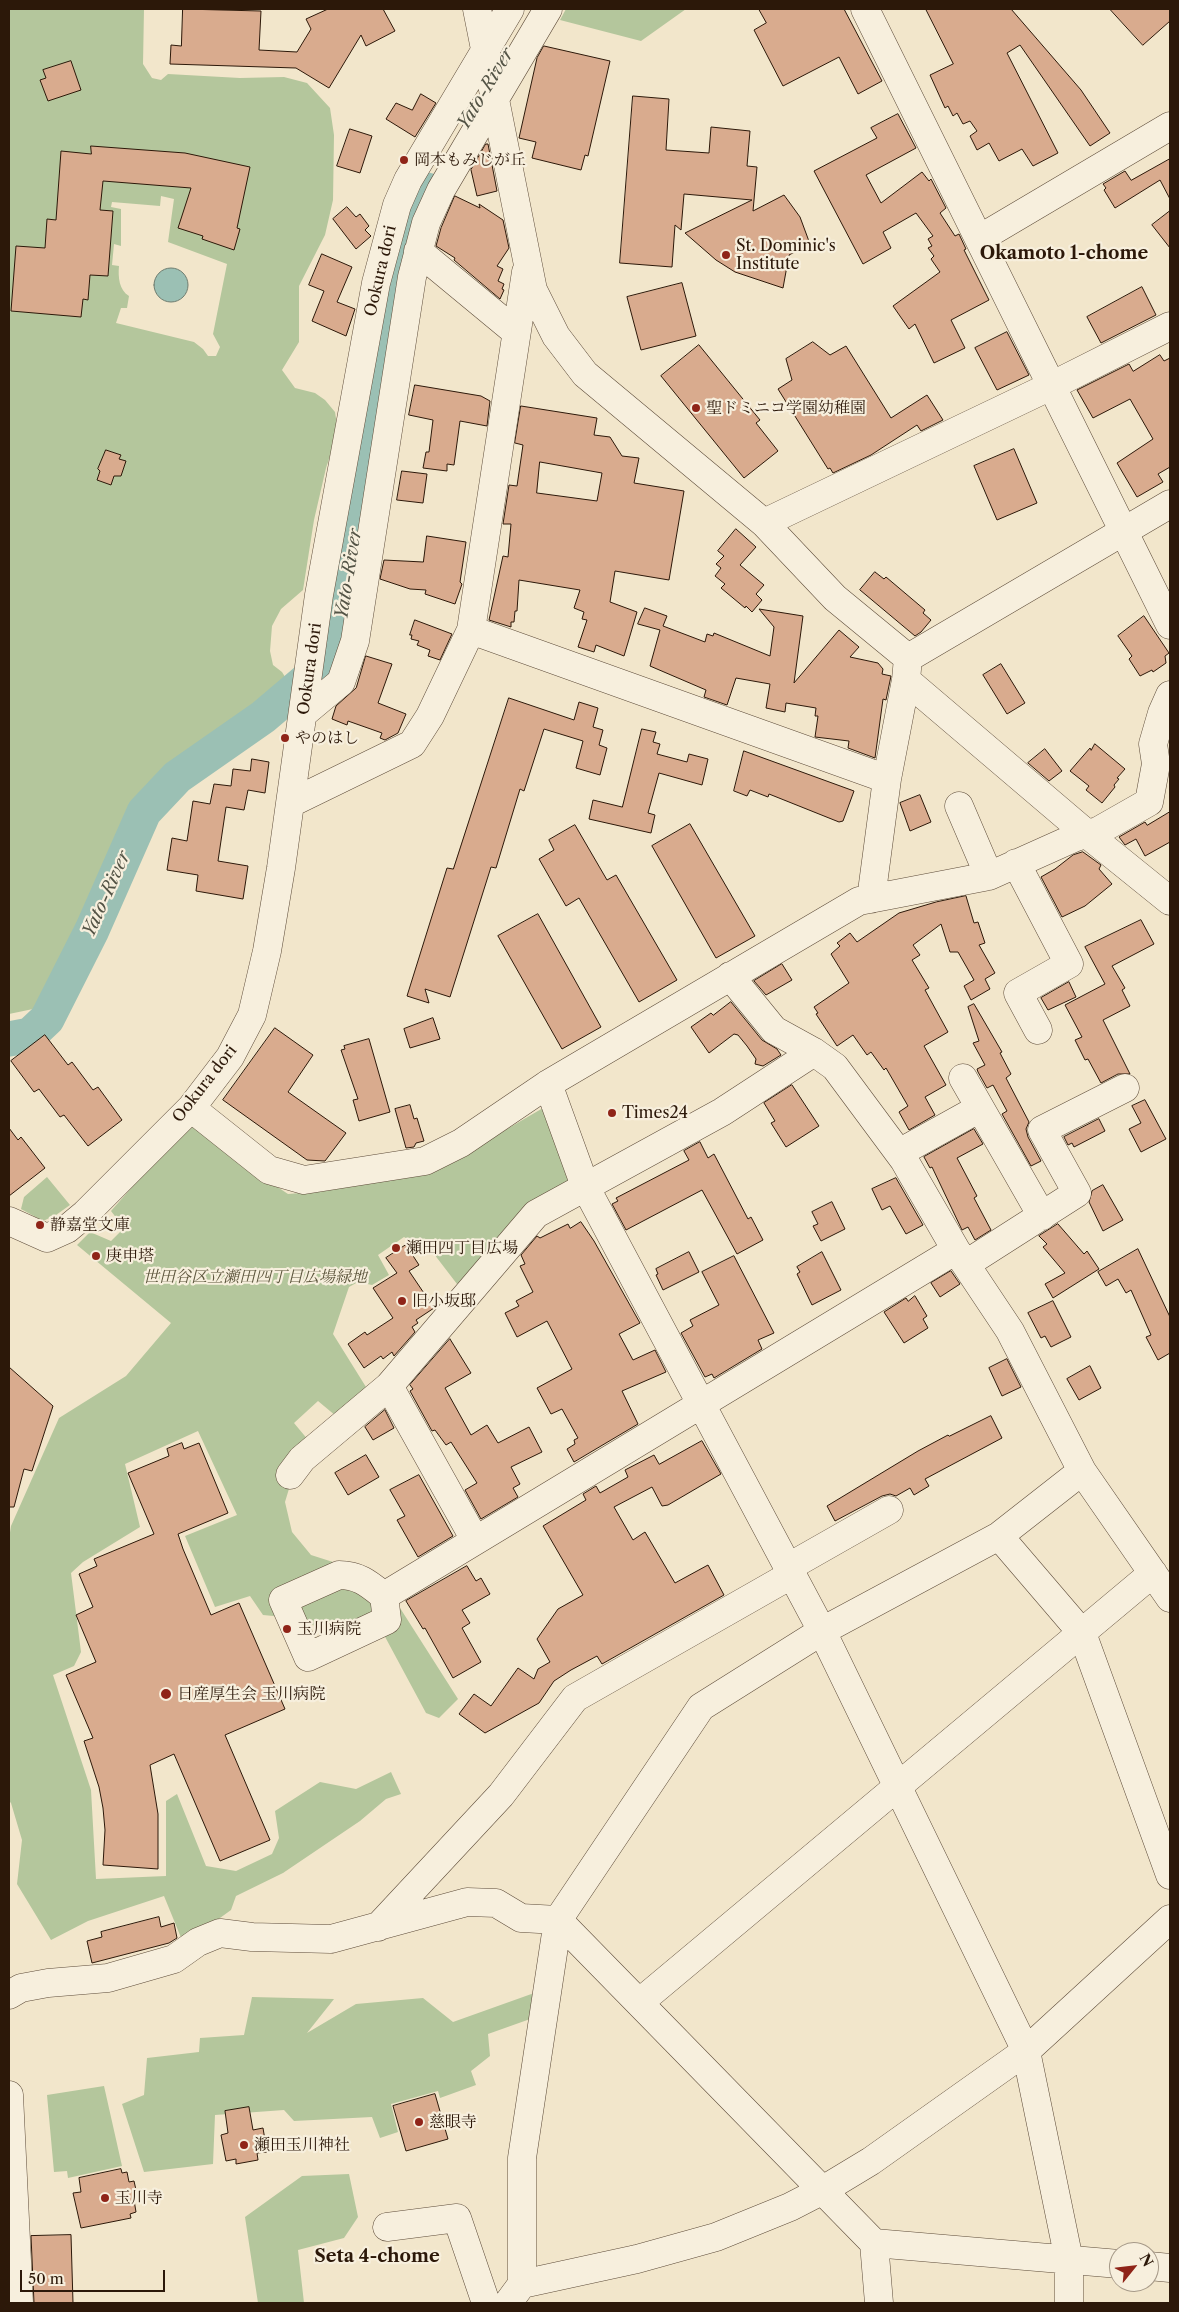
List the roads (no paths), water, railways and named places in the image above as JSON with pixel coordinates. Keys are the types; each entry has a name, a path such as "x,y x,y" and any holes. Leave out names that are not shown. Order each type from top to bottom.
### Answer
{"street":[{"path":"477,9 486,50 493,97 534,290 556,336 585,374 764,523 835,598 907,669 1087,834 1170,901"},
{"name":"Ookura dori","path":"9,1221 47,1238 67,1229 85,1214 191,1108 230,1057 252,1015 267,950 291,803 320,595 375,292 397,205 422,155 510,9"},
{"path":"865,9 1053,385 1170,625"},
{"path":"304,713 341,682 355,641 418,251 426,224 441,190 493,97 544,16"},
{"path":"979,238 1170,126"},
{"path":"418,251 516,332"},
{"path":"291,803 412,744 430,716 471,630 528,260"},
{"path":"764,523 1053,385 1170,326"},
{"path":"871,899 887,779 907,669 1170,504"},
{"path":"471,630 887,779"},
{"path":"191,1108 269,1170 304,1180 425,1161 461,1143 548,1084 859,901 989,876 1098,831 1149,802 1156,764 1153,744 1162,713 1170,695"},
{"path":"959,806 989,876"},
{"path":"1016,864 1070,964 1018,993 1038,1030"},
{"path":"730,976 774,1030 814,1052 835,1067 899,1153 961,1257 1010,1330 1082,1471 1170,1598"},
{"path":"290,1475 302,1459 389,1386 536,1214 722,1112 814,1052"},
{"path":"963,1078 1042,1216"},
{"path":"548,1084 584,1186 822,1631 1026,2051 1069,2260 1069,2303"},
{"path":"384,1596 701,1404 961,1257 1042,1216 1077,1193 1042,1130 1125,1088"},
{"path":"899,1153 980,1108"},
{"path":"389,1386 475,1540"},
{"path":"1082,1471 999,1536 822,1631 702,1708 558,1920 522,2158 515,2294 716,2237 790,2207 823,2190 871,2161 1026,2051 1170,1919"},
{"path":"378,1927 501,1794 575,1698 789,1572 889,1510"},
{"path":"999,1536 1082,1633 1170,1875"},
{"path":"640,2002 1153,1573"},
{"path":"9,1995 21,1988 48,1983 108,1978 164,1962 174,1959 198,1942 220,1934 252,1937 331,1939 467,1902 496,1903 521,1918 558,1920 874,2243 879,2303"},
{"path":"9,2095 19,2303"},
{"path":"387,2227 457,2218 486,2303"},
{"path":"874,2243 1109,2263"}],"water":[{"path":"171,268 178,269 183,273 187,278 187,292 183,297 178,301 171,302 164,301 159,297 155,292 154,285 155,278 159,273 164,269"}],"waterway":[{"name":"Yato-River","path":"9,1039 30,1035 47,1019 92,930 144,812 177,777 263,717 329,661 336,648 399,269 413,221 427,190"}],"place":[{"name":"岡本もみじが丘","path":"404,160"},
{"name":"St. Dominic's Institute","path":"726,255"},
{"name":"聖ドミニコ学園幼稚園","path":"696,408"},
{"name":"やのはし","path":"285,738"},
{"name":"Times24","path":"612,1113"},
{"name":"静嘉堂文庫","path":"40,1225"},
{"name":"瀬田四丁目広場","path":"396,1248"},
{"name":"庚申塔","path":"96,1256"},
{"name":"旧小坂邸","path":"402,1301"},
{"name":"玉川病院","path":"287,1629"},
{"name":"日産厚生会 玉川病院","path":"166,1694"},
{"name":"慈眼寺","path":"419,2122"},
{"name":"瀬田玉川神社","path":"244,2145"},
{"name":"玉川寺","path":"105,2198"}],"district":[{"name":"Okamoto 1-chome","path":"1064,254"},
{"name":"Seta 4-chome","path":"377,2257"}],"park label":[{"name":"世田谷区立瀬田四丁目広場緑地","path":"255,1277"}]}
